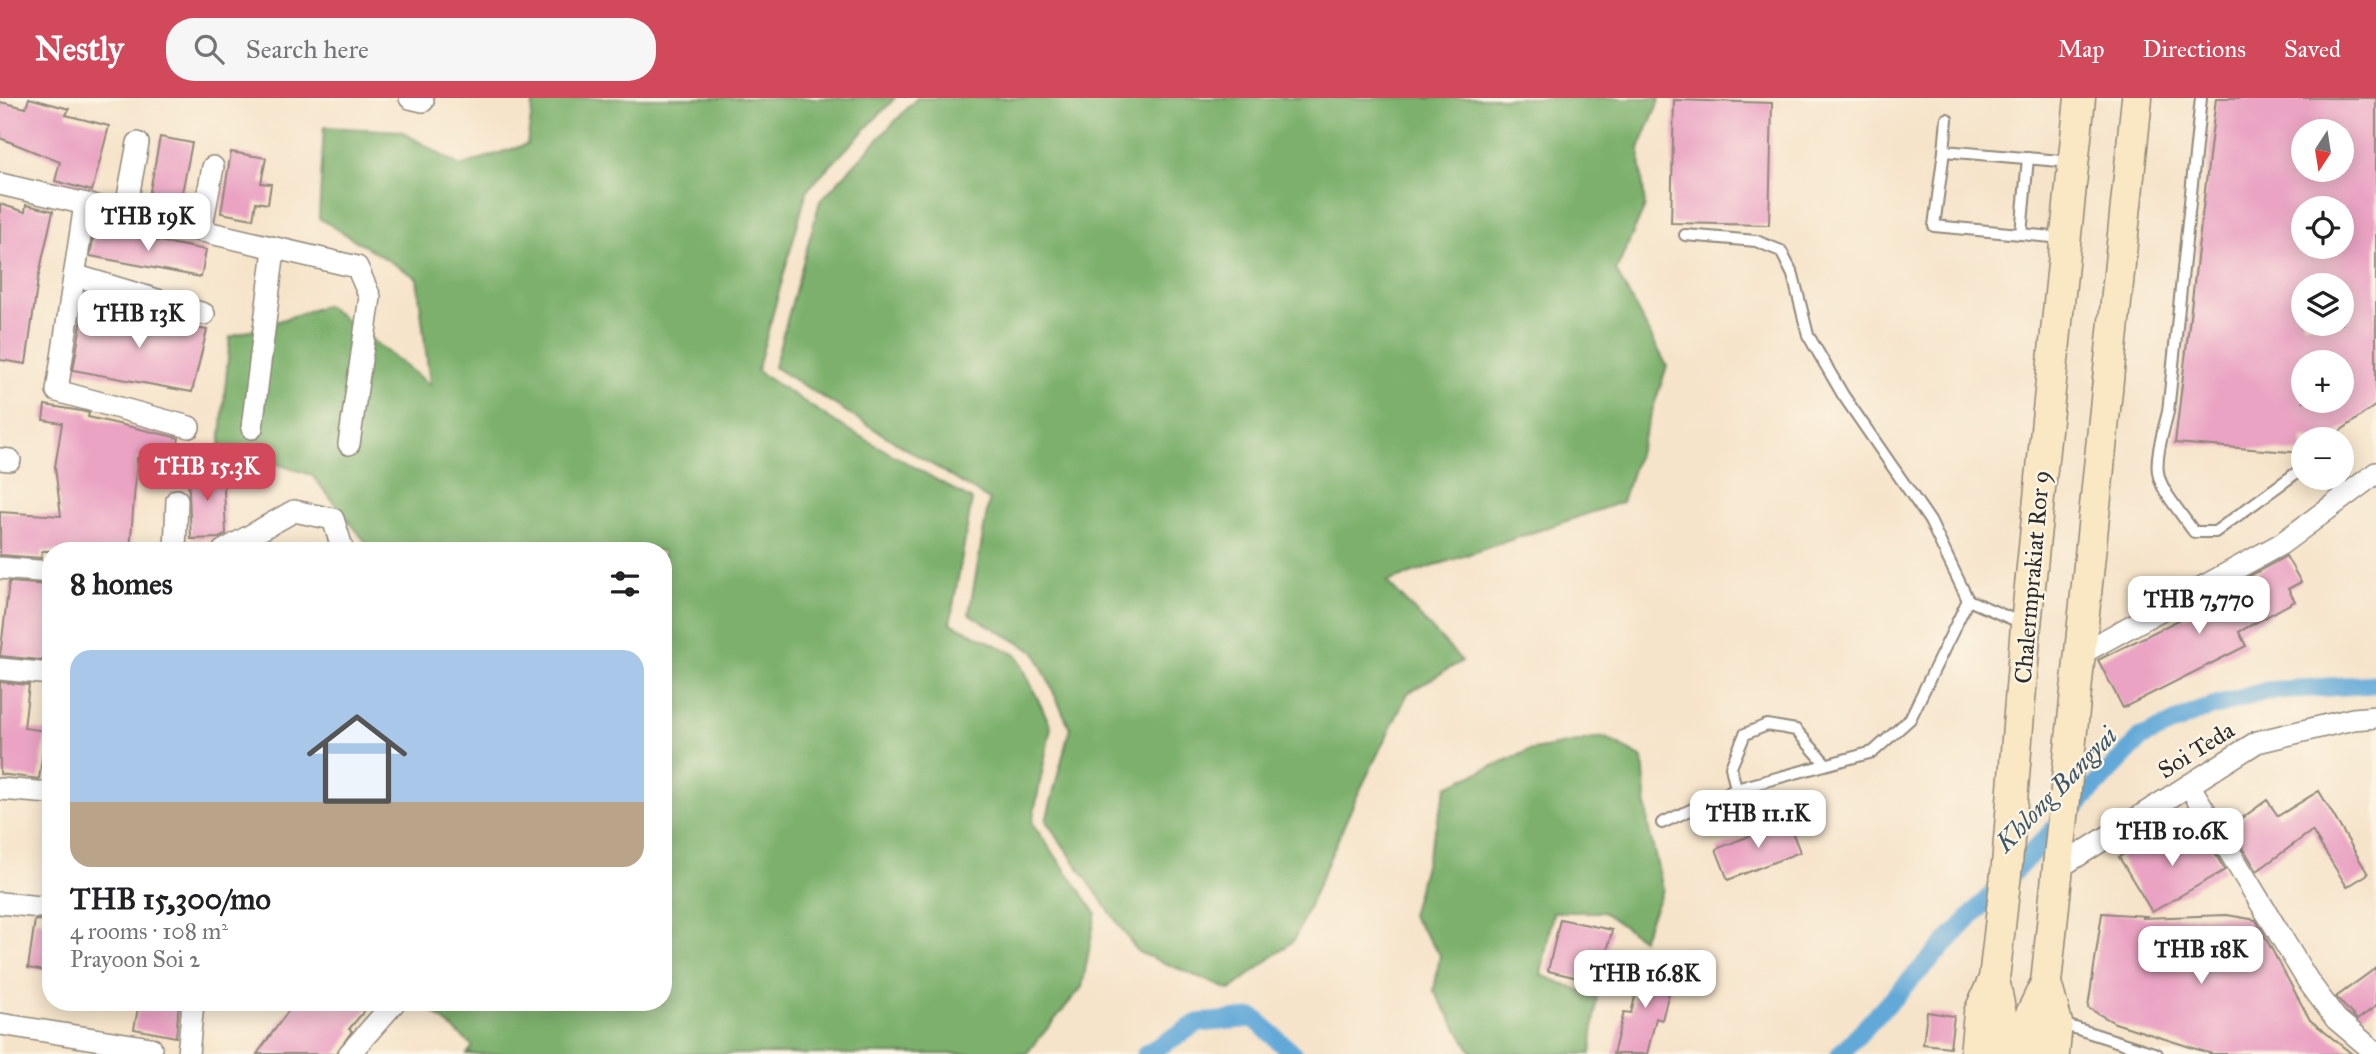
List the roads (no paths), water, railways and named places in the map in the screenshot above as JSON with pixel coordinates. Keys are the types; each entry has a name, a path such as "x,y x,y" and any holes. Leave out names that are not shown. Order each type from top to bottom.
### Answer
{"main road":[{"name":"Chalermprakiat Ror 9","path":"1975,1054 1979,1013 1994,979 2007,864 2026,625 2080,98"},
{"path":"2027,1054 2030,1016 2046,983 2060,867 2137,98"},
{"path":"1994,979 2001,1014 1998,1054"},
{"path":"2046,983 2057,1023 2054,1054"}],"street":[{"path":"125,213 138,143"},
{"path":"201,231 213,167"},
{"path":"0,184 357,267 370,296 349,444"},
{"path":"85,204 57,391 189,427"},
{"path":"253,428 274,249"},
{"path":"74,275 204,314"},
{"path":"2082,653 2281,544 2376,473"},
{"path":"175,542 177,500"},
{"path":"239,542 294,511 333,519 340,542"},
{"path":"0,568 42,571"},
{"path":"0,669 42,673"},
{"name":"Soi Teda","path":"2060,867 2257,742 2353,719 2376,717"},
{"path":"2189,785 2308,981 2336,1019 2376,1053"},
{"path":"0,789 42,792"},
{"path":"0,903 42,907"},
{"path":"188,1054 192,1011"},
{"path":"349,1054 387,1011"},
{"path":"0,1024 151,1048"}],"lane":[{"path":"2201,98 2168,412 2155,463 2160,485 2194,532 2215,532 2291,477"},
{"path":"1947,119 1934,226 2066,239"},
{"path":"1944,150 2074,162"},
{"path":"2021,234 2028,158"},
{"path":"1685,235 1756,241 1781,251 1793,275 1808,335 1843,395 1930,521 1968,600 2026,625"},
{"path":"1662,822 1736,789 1873,752 1910,719 1968,600"},
{"path":"1736,789 1731,767 1736,750 1745,734 1766,725 1796,730 1826,764"},
{"path":"2057,1023 2157,1054"}],"waterway":[{"name":"Khlong Bangyai","path":"1840,1054 2141,738 2199,711 2266,691 2376,684"},
{"path":"1146,1054 1198,1023 1254,1018 1293,1054"}]}
